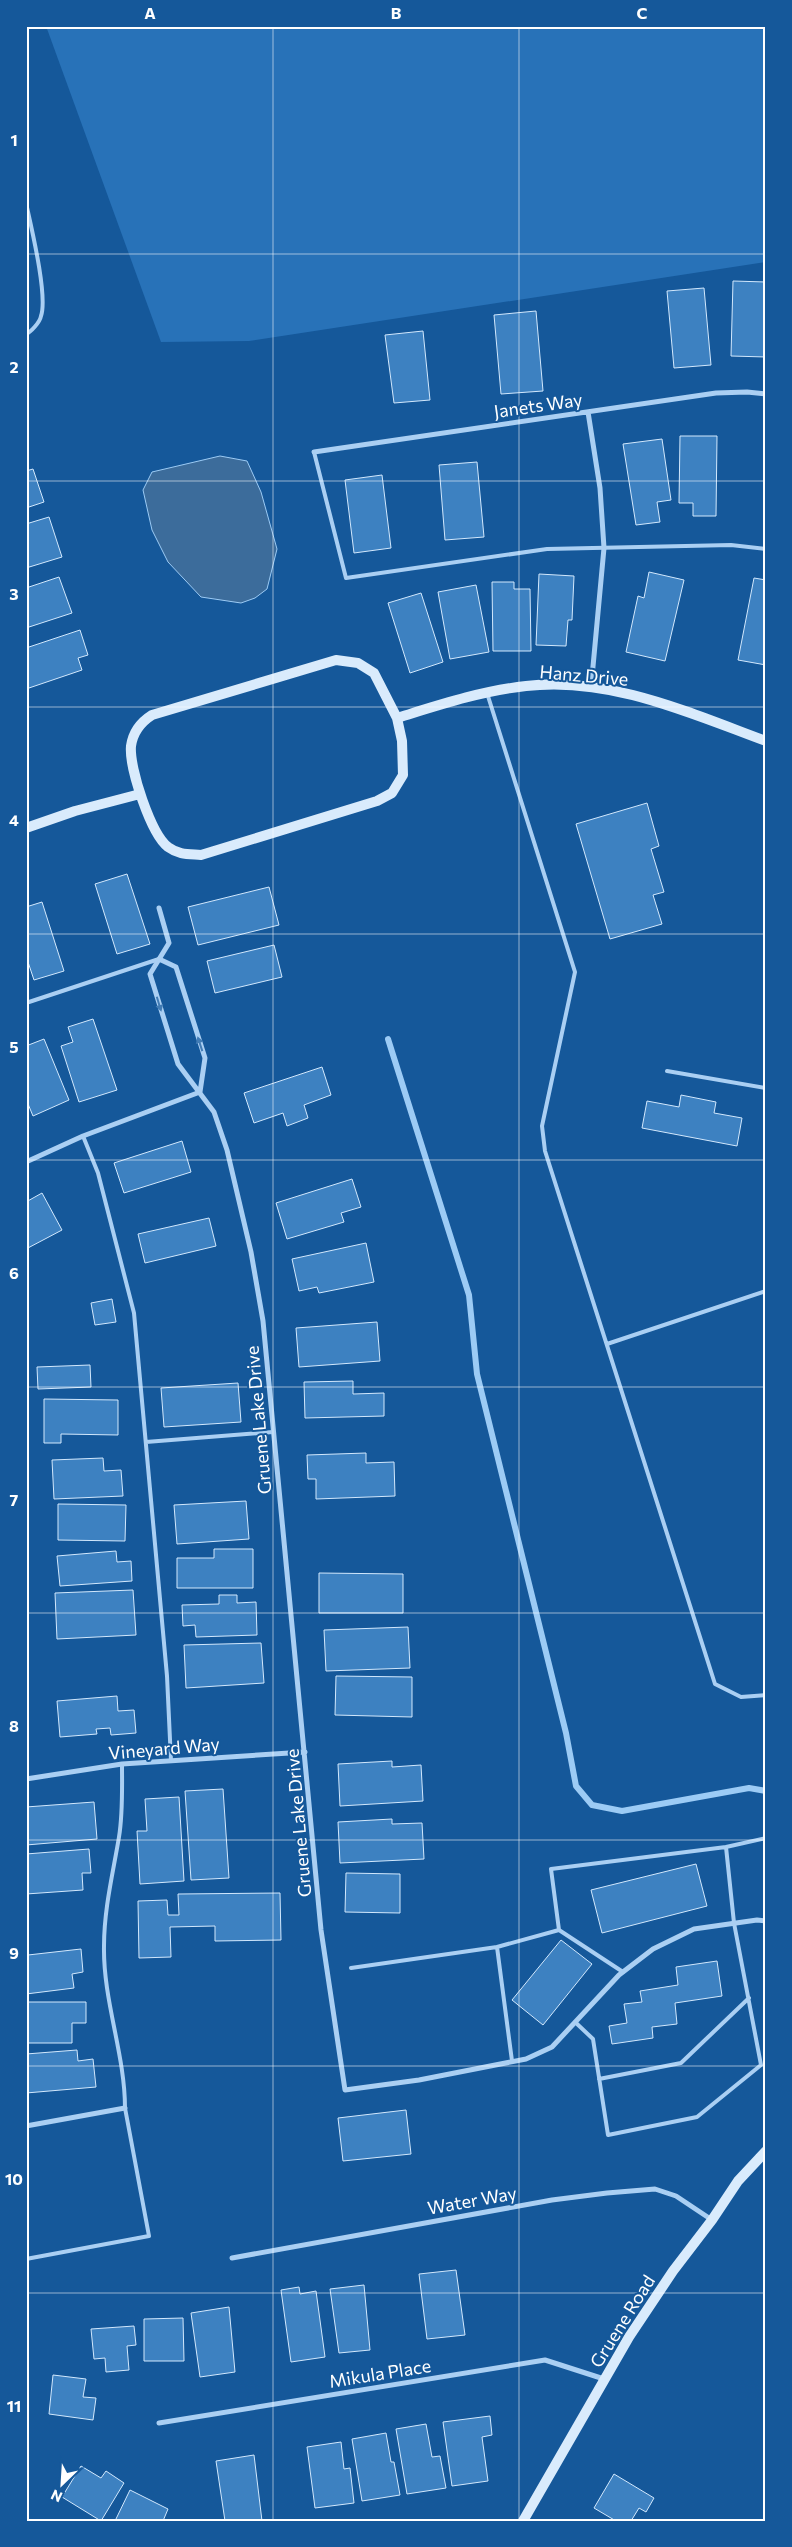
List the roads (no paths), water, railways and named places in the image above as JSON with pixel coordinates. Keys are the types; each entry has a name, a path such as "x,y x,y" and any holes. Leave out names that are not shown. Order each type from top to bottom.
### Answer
{"street":[{"name":"Janets Way","path":"314,452 716,394 747,392 766,394"},
{"path":"588,412 600,488 604,548 591,688"},
{"path":"336,660 358,663 374,673 396,718 402,741 403,775 392,792 377,801 201,855 179,854 160,839 140,794 131,746 137,729 144,720 152,715 336,660"},
{"name":"Hanz Drive","path":"396,718 465,697 527,686 556,685 634,695 671,706 766,741"},
{"path":"26,828 75,811 140,794"},
{"name":"Gruene Lake Drive","path":"159,908 169,942 150,974 178,1064 214,1112 227,1150 251,1252 263,1321 321,1930 345,2090 420,2080 526,2058 552,2047 623,1972 653,1949 694,1929 734,1923 766,1921"},
{"path":"26,1162 83,1136 200,1092 205,1058 176,966 159,959"},
{"name":"Vineyard Way","path":"26,1779 122,1764 305,1752"},
{"path":"26,2126 125,2108"},
{"name":"Gruene Road","path":"523,2521 604,2380 673,2271 712,2220 738,2181 766,2151"},
{"name":"Water Way","path":"232,2258 552,2200 654,2189 676,2196 712,2220"},
{"name":"Mikula Place","path":"159,2423 544,2360 604,2380"}],"lane":[{"path":"26,203 36,249 42,316 30,333 26,334"},
{"path":"314,452 346,578 547,549 731,545 766,549"},
{"path":"487,693 575,972 542,1126 545,1151 716,1684 742,1697 766,1694"},
{"path":"26,1003 159,959"},
{"path":"667,1071 766,1088"},
{"path":"83,1136 98,1173 134,1313 167,1676 171,1761"},
{"path":"607,1344 766,1290"},
{"path":"146,1442 273,1432"},
{"path":"26,2259 149,2236 125,2108 125,2088 106,1974 104,1948 104,1918 119,1835 122,1804 122,1764"},
{"path":"559,1930 551,1869 726,1847 766,1838"},
{"path":"575,2022 593,2039 608,2135 697,2117 761,2065 734,1923 726,1847"},
{"path":"351,1968 497,1947 559,1930 623,1972"},
{"path":"497,1947 512,2061"},
{"path":"599,2079 681,2063 749,1998"}],"waterway":[{"path":"388,1039 469,1295 477,1374 566,1733 576,1786 592,1805 622,1811 749,1788 766,1791"}]}
